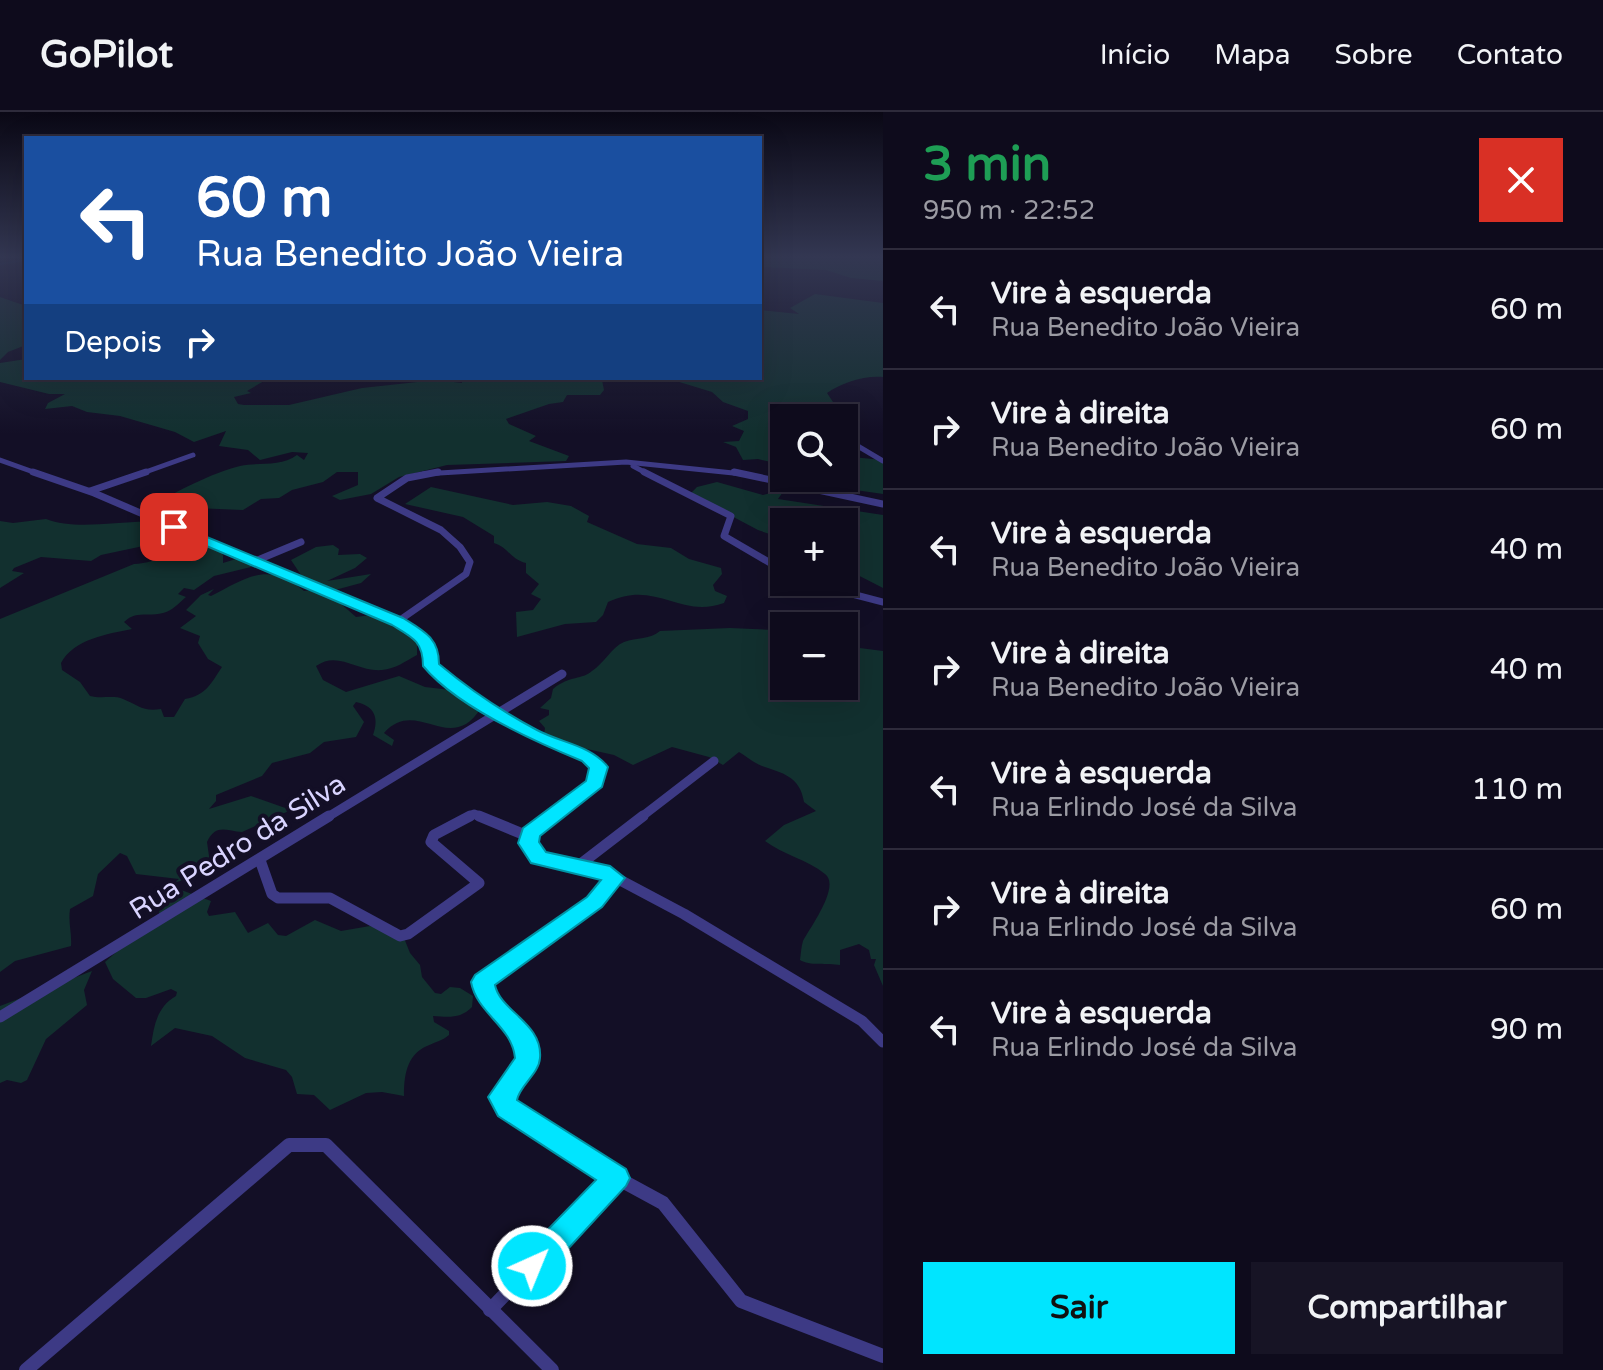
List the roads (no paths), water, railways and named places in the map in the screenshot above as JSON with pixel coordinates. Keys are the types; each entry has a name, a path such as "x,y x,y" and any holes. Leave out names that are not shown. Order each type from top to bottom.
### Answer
{"street":[{"path":"858,446 883,461"},
{"path":"90,491 193,455"},
{"path":"0,460 90,491 397,622 424,637 431,651 431,666 455,686 532,735 589,757 598,767 595,783 530,833 529,843 539,858 615,878 684,914 862,1021 883,1042"},
{"path":"626,462 731,516 724,536 770,563"},
{"path":"397,622 466,574 470,562 458,541 418,516 383,504 377,498 407,478 429,472 626,462 727,470 883,504"},
{"path":"253,562 301,542"},
{"path":"858,596 883,602"},
{"name":"Rua Pedro da Silva","path":"0,1017 562,674"},
{"path":"578,866 714,761"},
{"path":"260,860 272,894 278,898 330,898 400,936 408,934 479,883 431,842 434,835 474,814 530,837"},
{"path":"615,878 595,902 483,982 485,995 517,1028 526,1043 528,1060 501,1097 507,1108 617,1178 663,1203 741,1301 883,1356"},
{"path":"26,1370 289,1145 326,1145 552,1370"},
{"path":"490,1310 617,1178"}]}
